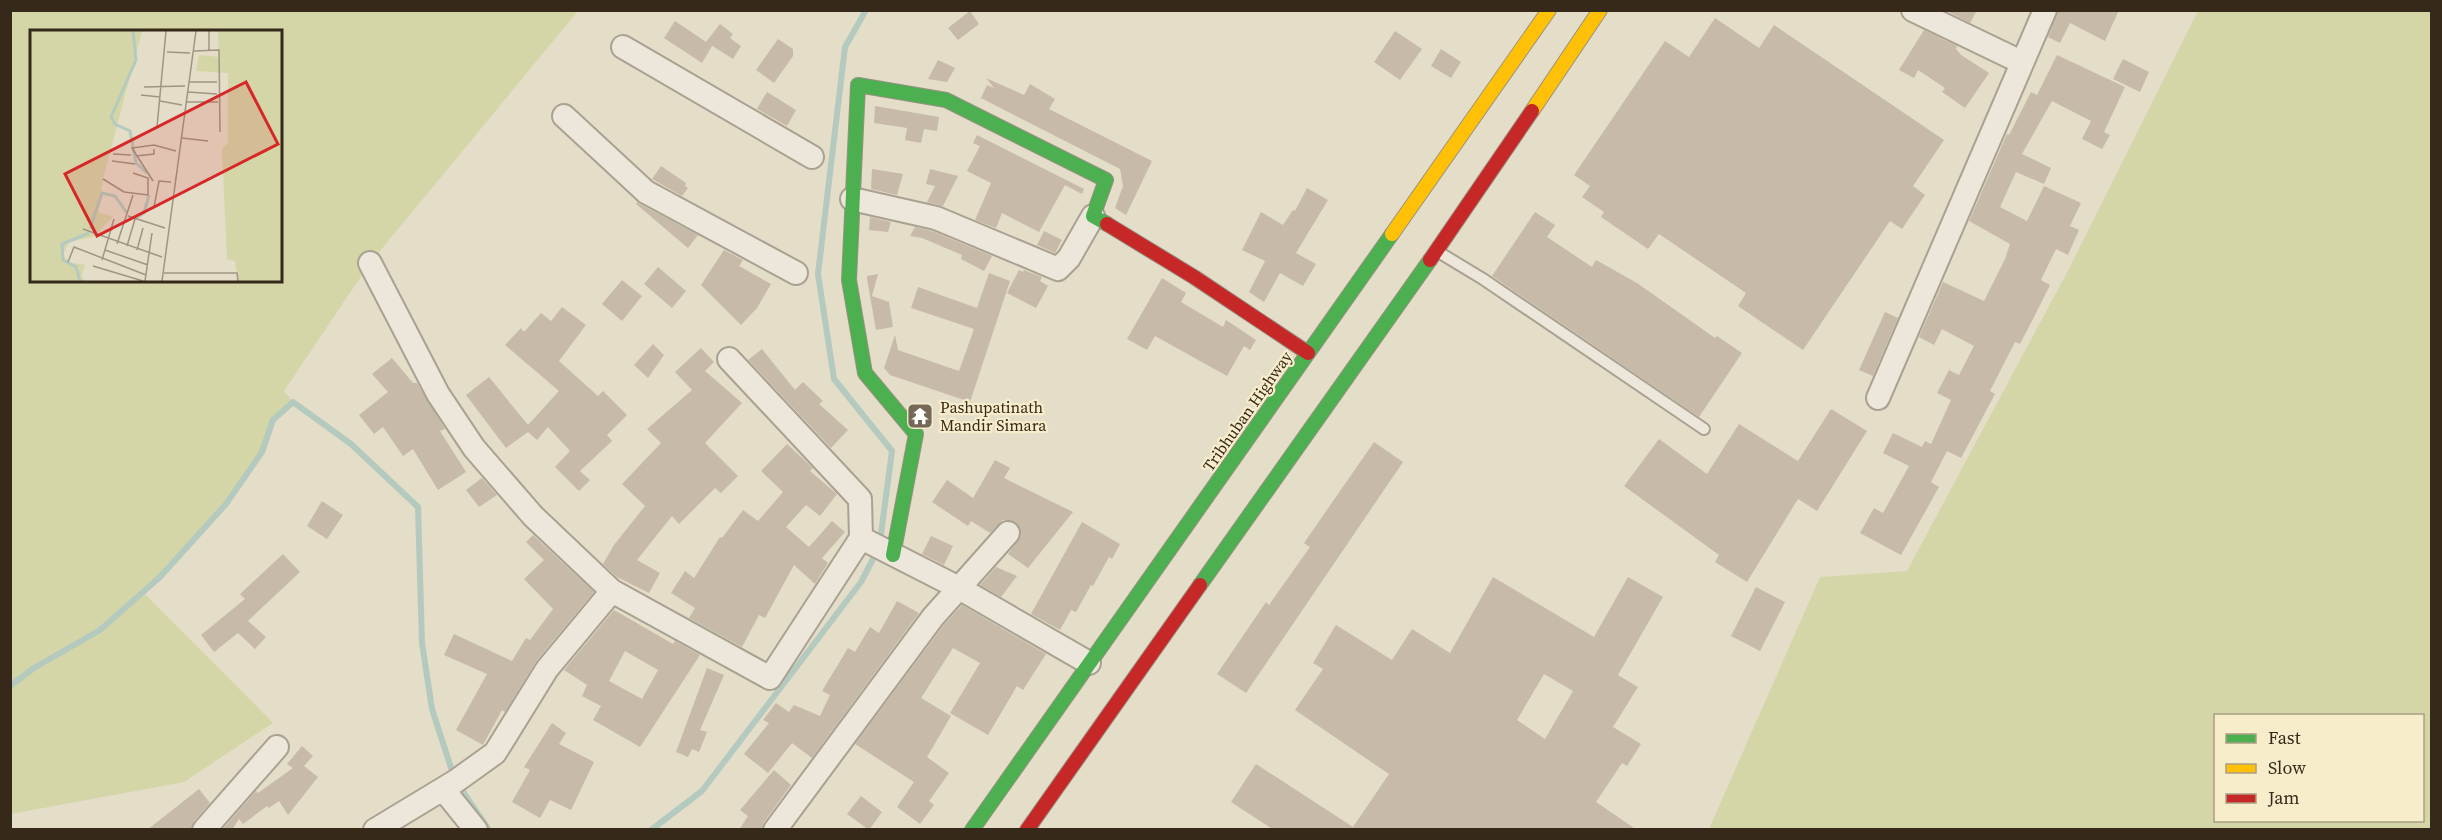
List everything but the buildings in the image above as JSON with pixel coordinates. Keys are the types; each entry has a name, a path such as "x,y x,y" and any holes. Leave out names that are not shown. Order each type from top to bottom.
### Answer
{"main road":[{"name":"Tribhuban Highway","path":"972,830 1549,10"},
{"path":"1028,830 1436,251 1600,10"},
{"path":"893,555 916,434 865,373 849,280 858,85 946,100 1106,180 1093,216 1194,277 1308,353"}],"street":[{"path":"1913,10 2021,63"},
{"path":"1878,398 2044,10"},
{"path":"623,47 812,157"},
{"path":"564,116 646,192 796,273"},
{"path":"852,198 936,218 1058,269 1070,258 1093,216"},
{"path":"370,263 438,394 474,448 533,516 612,591 770,678 861,538 860,499 729,359"},
{"path":"775,830 933,617 1008,533"},
{"path":"861,538 959,588 1089,663"},
{"path":"375,830 443,789 495,753 547,669 612,591"},
{"path":"204,830 277,747"},
{"path":"443,789 476,830"}],"lane":[{"path":"1436,251 1483,279 1704,429"}],"green space":[{"path":"11,11 578,11 370,263 284,391 293,402 273,420 262,452 226,504 143,592 273,723 184,782 11,814"},
{"path":"2198,11 2431,11 2431,829 1709,829 1820,577 1907,571 2071,265"}],"waterway":[{"path":"866,10 845,47 818,274 834,379 892,451 881,534"},
{"path":"10,686 34,668 100,630 160,577 226,504 262,452 273,420 293,402 351,444 418,507 422,643 432,709 454,777"},
{"path":"651,830 702,791 861,582 873,559"},
{"path":"459,786 489,830"}],"traffic: fast":[{"path":"893,555 916,434 865,373 849,280 858,85 946,100 1106,180 1093,216 1107,224"},
{"path":"972,830 1392,234"},
{"path":"1200,585 1430,260"}],"traffic: slow":[{"path":"1392,234 1549,10"},
{"path":"1532,111 1600,10"}],"traffic: jam":[{"path":"1430,260 1532,111"},
{"path":"1107,224 1194,277 1308,353"},
{"path":"1027,830 1200,585"}],"place":[{"name":"Pashupatinath Mandir Simara","path":"920,416"}]}
